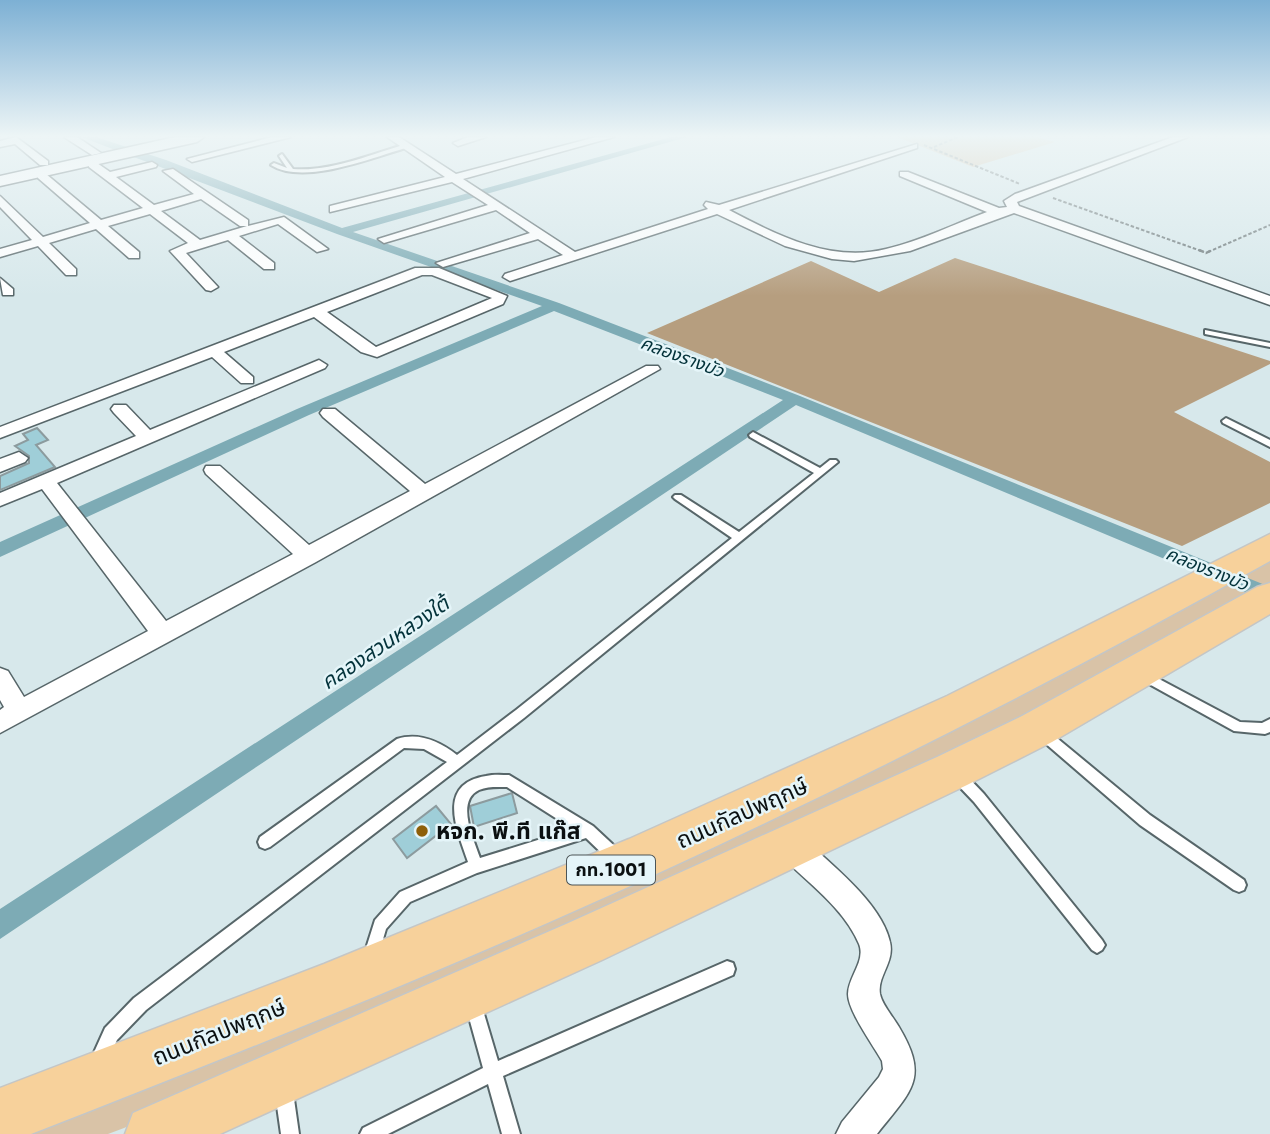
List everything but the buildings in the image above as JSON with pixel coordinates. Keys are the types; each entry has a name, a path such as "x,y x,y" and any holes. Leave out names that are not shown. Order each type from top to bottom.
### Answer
{"main road":[{"name":"ถนนกัลปพฤกษ์","path":"154,1134 470,994 1037,729 1139,673 1240,588 1270,546"},
{"name":"ถนนกัลปพฤกษ์","path":"0,1118 370,972 624,865 793,791 1150,614 1240,588"}],"street":[{"path":"59,190 134,255"},
{"path":"127,190 196,243"},
{"path":"195,190 244,223"},
{"path":"334,209 406,190"},
{"path":"474,190 573,256"},
{"path":"510,277 773,190"},
{"path":"943,190 998,212"},
{"path":"1014,209 1010,201 1034,190"},
{"path":"0,253 202,195"},
{"path":"0,200 71,272"},
{"path":"698,200 788,244 808,250 857,257 879,255 998,212 1014,209 1163,264 1270,299"},
{"path":"384,239 498,206"},
{"path":"211,286 176,252 196,243 280,220 322,250"},
{"path":"443,263 540,234"},
{"path":"230,235 269,266"},
{"path":"0,433 213,350 316,311 427,270 500,296 498,301 377,352 366,349 316,311"},
{"path":"213,350 247,380"},
{"path":"0,500 319,365"},
{"path":"0,678 9,717 652,369"},
{"path":"120,409 148,438"},
{"path":"329,413 424,493"},
{"path":"0,466 19,458"},
{"path":"213,470 309,557"},
{"path":"46,481 72,519 162,632"},
{"path":"791,846 855,907 875,942 876,958 865,984 864,999 898,1057 900,1071 891,1089 854,1134"}],"lane":[{"path":"1208,332 1270,345"},
{"path":"1226,421 1270,444"},
{"path":"753,436 820,472"},
{"path":"85,1085 111,1034 139,1004 456,762 833,462"},
{"path":"678,496 737,536"},
{"path":"1139,673 1238,727 1265,729 1270,723"},
{"path":"1037,729 1145,820 1238,885"},
{"path":"265,842 401,743 416,740 432,743 456,762"},
{"path":"952,771 979,798 1097,945"},
{"path":"476,866 458,813 459,801 471,786 494,780 509,781 588,831 624,865"},
{"path":"370,972 375,936 392,909 420,889 476,866 588,831"},
{"path":"369,1134 493,1072 727,969"},
{"path":"470,994 510,1134"},
{"path":"282,1077 290,1134"}],"path":[{"path":"1034,190 1206,253 1270,225"}],"shaded area":[{"path":"955,258 1270,361 1270,364 1174,412 1270,462 1270,503 1182,546 647,333 811,261 879,292"},
{"path":"1270,559 1270,582 1237,603 872,799 124,1128 108,1134 29,1134 706,848 1075,668"}],"waterway":[{"name":"คลองรางบัว","path":"233,190 341,232"},
{"path":"341,232 492,190"},
{"name":"คลองรางบัว","path":"341,232 554,306"},
{"path":"0,550 303,412 554,306"},
{"name":"คลองรางบัว","path":"554,306 795,399"},
{"name":"คลองสวนหลวงใต้","path":"0,925 795,399"},
{"name":"คลองรางบัว","path":"795,399 1270,595"}],"place":[{"name":"หจก. พี.ที แก๊ส","path":"422,831"}]}
